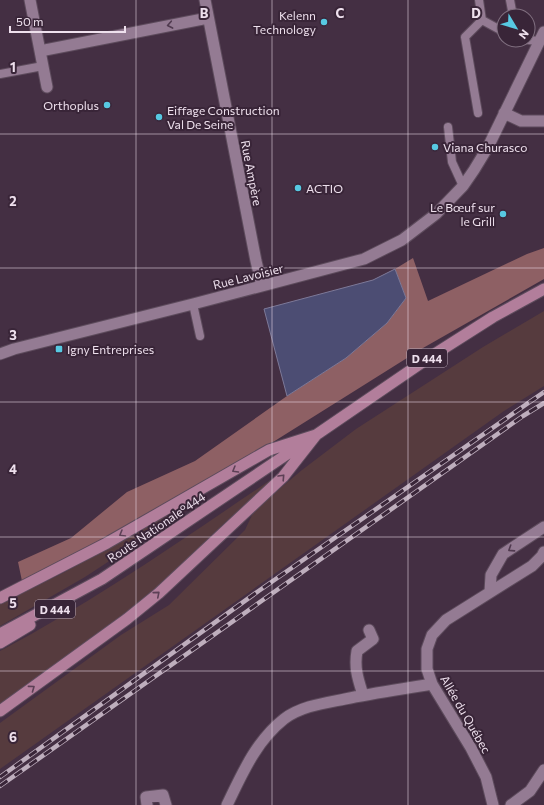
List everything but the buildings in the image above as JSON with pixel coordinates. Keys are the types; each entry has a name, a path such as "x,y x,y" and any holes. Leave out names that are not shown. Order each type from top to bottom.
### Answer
{"main road":[{"name":"D 444","path":"316,435 427,359 493,317 544,289"},
{"name":"Route Nationale°444","path":"3,632 102,579 316,435"},
{"path":"0,598 107,543 269,450 316,435"},
{"path":"0,711 127,619 159,593 283,477 316,435"},
{"name":"D 444","path":"0,643 102,579"}],"street":[{"path":"30,0 47,87"},
{"name":"Rue Ampère","path":"205,0 262,286"},
{"path":"40,51 208,18"},
{"name":"Rue Lavoisier","path":"0,354 14,349 364,259 402,240 436,214 463,186 474,170 488,147 537,37"},
{"path":"504,113 521,121 544,121"},
{"path":"490,592 491,575 503,554 544,528"},
{"name":"Allée du Québec","path":"493,805 486,777 471,748 432,684 427,669 427,649 432,635 446,620 532,566 544,552"},
{"path":"363,695 355,663 357,651 373,639 369,630"},
{"path":"227,805 247,763 266,738 284,719 302,710 329,702 432,684"},
{"path":"511,805 530,791 544,770"},
{"path":"147,805 146,797 163,795 166,805"}],"lane":[{"path":"479,0 482,20"},
{"path":"482,20 496,28"},
{"path":"478,113 465,37 482,20"},
{"path":"0,74 43,66"},
{"path":"448,127 452,162 463,186"},
{"path":"193,304 200,336"}],"shaded area":[{"path":"544,248 544,279 423,348 243,461 77,554 22,581 18,562 71,538 127,492 195,461 287,396 346,358 387,323 406,298 395,269 413,258 428,301 527,254"},
{"path":"544,311 544,386 504,411 0,769 0,723 121,635 169,605 245,530 252,515 264,502 302,470 356,429 483,347"},
{"path":"278,475 129,613 0,706 0,651 72,611 107,589"},
{"path":"195,498 198,503 85,577 0,626 0,604 65,572"}],"water":[{"path":"395,269 406,298 387,323 346,358 287,396 264,309 373,280"}],"railway":[{"path":"0,777 260,590 544,392"},
{"path":"0,786 523,416 544,403"}],"place":[{"name":"Kelenn Technology","path":"324,22"},
{"name":"Orthoplus","path":"107,105"},
{"name":"Eiffage Construction Val De Seine","path":"159,117"},
{"name":"Viana Churasco","path":"435,147"},
{"name":"ACTIO","path":"298,188"},
{"name":"Le Bœuf sur le Grill","path":"503,214"},
{"name":"Igny Entreprises","path":"59,349"}]}
